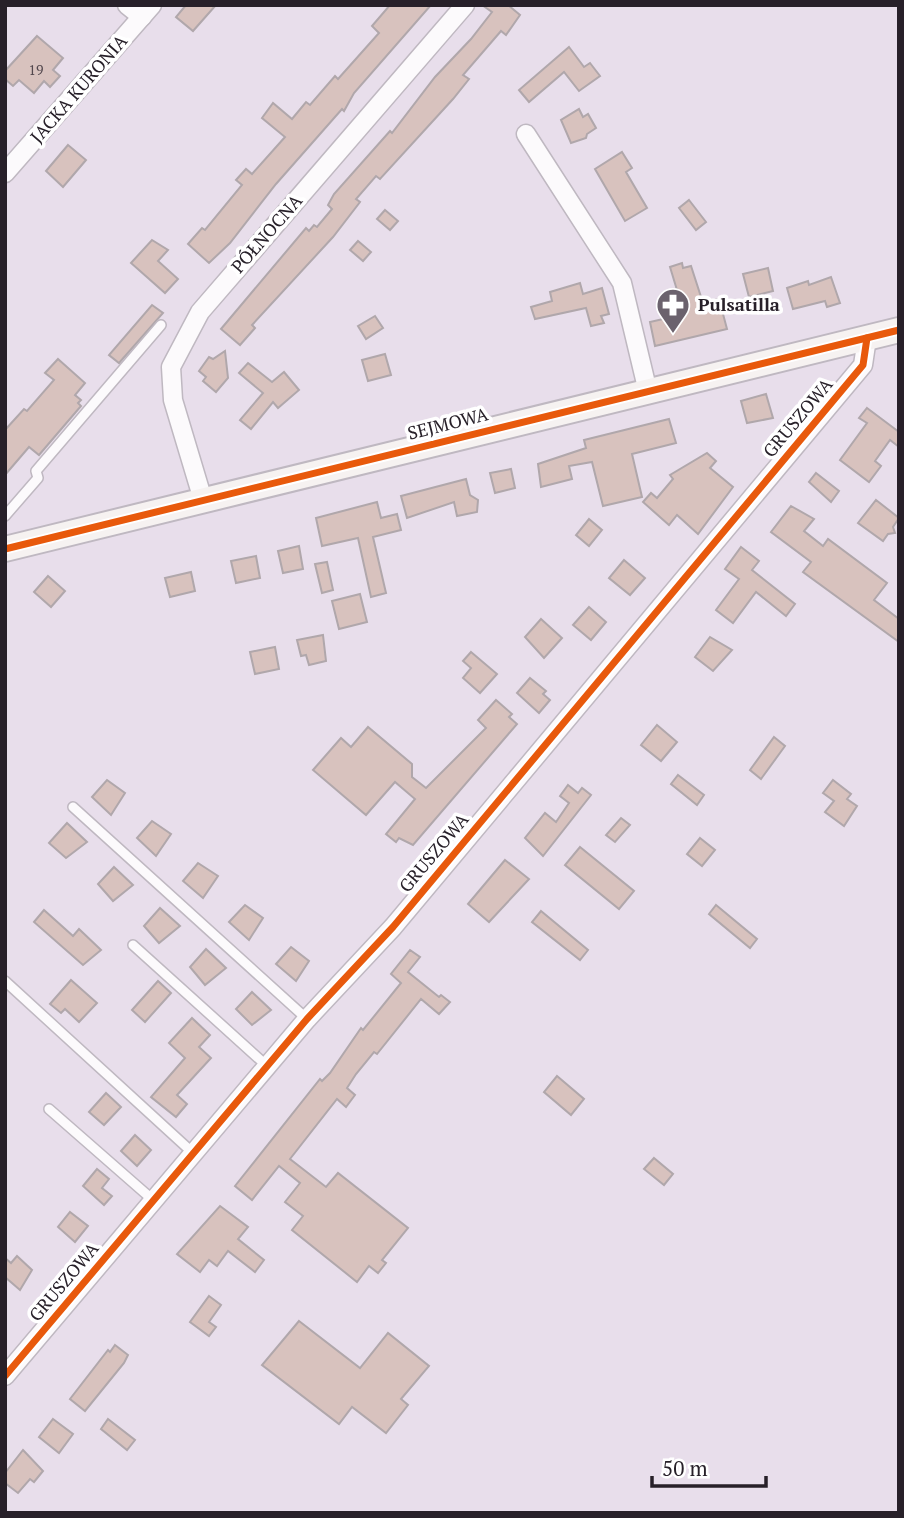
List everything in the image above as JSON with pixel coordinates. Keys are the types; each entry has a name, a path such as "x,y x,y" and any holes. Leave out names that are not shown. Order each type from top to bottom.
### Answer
{"main road":[{"name":"SEJMOWA","path":"5,549 899,330"}],"street":[{"path":"127,5 147,11"},
{"name":"PÓŁNOCNA","path":"203,500 173,400 171,367 200,312 465,5"},
{"name":"JACKA KURONIA","path":"5,173 147,11"},
{"path":"526,134 622,283 648,392"},
{"name":"GRUSZOWA","path":"5,1376 307,1019 402,917 863,365 867,338"}],"lane":[{"path":"5,516 38,478 36,471 161,325"},
{"path":"73,807 307,1019"},
{"path":"133,945 267,1066"},
{"path":"5,981 193,1153"},
{"path":"49,1109 153,1200"}],"building":[{"path":"186,5 216,5 193,31 176,17"},
{"path":"390,5 431,5 354,93 344,111 342,109 276,184 230,243 209,263 188,244 202,228 205,230 242,185 236,180 246,169 252,174 285,137 262,118 273,103 292,119 306,102 310,105 335,76 338,79 379,33 372,26"},
{"path":"482,5 508,5 520,15 506,35 501,31 463,75 469,79 453,99 380,179 376,176 356,199 360,202 333,237 252,325 255,328 240,345 221,329 306,228 309,231 314,225 317,227 332,209 328,205 334,194 390,131 392,133 435,77 471,39 492,12"},
{"path":"37,36 63,58 53,70 60,76 50,87 44,81 34,93 19,80 13,86 5,79 5,71"},
{"path":"569,47 584,67 590,63 600,76 579,91 564,72 529,102 519,90"},
{"path":"579,109 583,117 588,114 596,128 587,134 586,138 571,143 561,120"},
{"path":"68,145 86,160 63,187 46,171"},
{"path":"622,152 632,168 626,172 647,208 625,221 595,169"},
{"path":"689,200 706,222 696,230 679,208"},
{"path":"385,210 398,221 390,230 377,219"},
{"path":"152,240 168,250 158,261 178,279 165,293 131,263"},
{"path":"358,241 371,252 363,261 350,250"},
{"path":"682,263 683,268 691,266 703,303 719,299 727,329 655,346 650,322 672,317 669,303 680,300 670,267"},
{"path":"768,268 773,291 749,297 743,274"},
{"path":"831,277 840,303 827,307 825,301 793,309 787,288 808,281 809,285"},
{"path":"580,283 583,294 602,288 609,314 601,316 604,323 591,326 586,308 535,319 531,307 552,301 550,292"},
{"path":"152,305 163,313 119,363 109,355"},
{"path":"375,316 383,328 366,339 358,326"},
{"path":"225,351 228,378 216,392 203,381 206,377 199,371 209,357 213,359"},
{"path":"385,354 391,375 368,381 362,360"},
{"path":"58,359 85,383 75,395 81,400 78,403 81,406 39,455 29,447 5,475 5,430 24,409 27,411 54,380 45,373"},
{"path":"248,363 272,382 284,372 299,390 278,408 273,402 251,429 240,420 263,393 239,373"},
{"path":"766,394 773,418 747,423 741,401"},
{"path":"867,408 899,432 899,447 890,440 875,461 881,466 869,482 840,460 867,423 859,418"},
{"path":"669,419 676,443 632,454 642,497 603,506 592,462 569,466 572,479 541,487 538,464 586,448 584,440"},
{"path":"707,453 716,461 710,468 733,487 698,534 677,515 669,525 643,502 651,493 657,498 673,479 670,475"},
{"path":"511,469 515,488 495,493 490,473"},
{"path":"816,473 839,491 831,502 809,482"},
{"path":"466,479 470,495 478,500 477,512 457,516 454,502 407,518 401,496"},
{"path":"876,500 899,518 893,527 895,533 888,534 883,541 858,523"},
{"path":"377,502 381,518 397,514 401,530 373,537 386,593 371,597 358,538 322,546 316,518"},
{"path":"791,506 814,519 804,531 823,546 828,539 887,583 874,600 899,619 899,642 803,572 811,562 771,532"},
{"path":"589,519 602,530 589,546 576,535"},
{"path":"299,546 303,569 283,573 278,551"},
{"path":"741,547 759,561 752,570 795,604 786,616 756,592 733,623 716,610 739,579 725,569"},
{"path":"256,556 260,578 236,583 231,561"},
{"path":"624,560 645,578 630,595 609,578"},
{"path":"327,562 333,590 322,593 315,564"},
{"path":"191,572 195,591 170,597 165,578"},
{"path":"48,576 65,591 51,607 34,592"},
{"path":"360,594 367,622 339,629 332,601"},
{"path":"589,607 606,622 591,640 573,625"},
{"path":"541,619 562,638 544,658 525,637"},
{"path":"323,635 326,661 309,665 306,655 301,656 297,640"},
{"path":"710,637 732,650 713,671 695,657"},
{"path":"275,647 279,669 255,674 250,652"},
{"path":"471,652 497,674 480,693 463,678 471,668 463,661"},
{"path":"530,678 546,691 543,694 550,700 539,713 517,693"},
{"path":"496,700 512,714 509,717 517,724 413,845 399,838 396,842 386,834 415,799 395,782 366,815 313,770 341,738 351,747 368,727 412,764 412,777 426,788 486,728 478,720"},
{"path":"657,725 677,742 661,761 641,745"},
{"path":"774,737 785,746 761,779 750,770"},
{"path":"678,775 704,795 697,805 671,784"},
{"path":"107,780 125,793 111,815 92,797"},
{"path":"833,780 851,794 847,799 857,806 844,826 825,812 834,801 823,793"},
{"path":"568,785 578,793 582,788 591,795 543,856 525,838 545,813 556,822 569,803 560,796"},
{"path":"621,818 630,825 615,842 606,835"},
{"path":"152,821 171,834 156,856 137,838"},
{"path":"67,823 87,842 66,858 49,843"},
{"path":"700,838 715,850 702,866 687,854"},
{"path":"580,847 634,891 619,909 565,865"},
{"path":"505,860 529,879 489,922 468,904"},
{"path":"198,863 218,876 203,898 183,881"},
{"path":"114,867 133,885 113,901 98,884"},
{"path":"245,905 263,918 249,940 229,922"},
{"path":"716,905 757,939 750,948 709,914"},
{"path":"160,908 180,926 159,943 144,926"},
{"path":"44,910 73,936 79,929 101,950 83,965 34,922"},
{"path":"541,911 588,950 580,960 532,922"},
{"path":"291,947 309,961 296,981 276,964"},
{"path":"206,949 226,968 205,985 190,967"},
{"path":"410,950 420,957 408,972 439,997 441,995 450,1002 439,1014 421,999 377,1054 374,1052 356,1074 347,1088 355,1095 346,1107 337,1099 290,1159 326,1187 338,1173 408,1228 382,1260 386,1263 378,1273 369,1266 357,1282 292,1230 303,1216 285,1202 300,1183 279,1166 252,1200 235,1186 320,1079 322,1081 330,1073 361,1028 363,1030 401,983 391,974"},
{"path":"71,980 97,1003 79,1022 65,1009 61,1013 50,1004"},
{"path":"158,981 171,993 145,1022 132,1010"},
{"path":"252,992 271,1010 252,1025 236,1009"},
{"path":"192,1018 210,1035 199,1047 211,1058 177,1095 187,1104 176,1117 151,1097 185,1058 169,1043"},
{"path":"557,1076 584,1099 571,1115 544,1092"},
{"path":"106,1093 121,1107 104,1125 89,1112"},
{"path":"135,1135 151,1150 137,1166 121,1151"},
{"path":"654,1158 673,1174 664,1185 644,1169"},
{"path":"97,1169 109,1179 102,1188 112,1196 104,1205 83,1186"},
{"path":"220,1206 248,1227 238,1239 264,1260 255,1272 228,1251 217,1266 209,1260 200,1272 177,1254"},
{"path":"70,1212 88,1226 75,1242 58,1227"},
{"path":"17,1256 32,1270 20,1290 5,1277 5,1258 11,1263"},
{"path":"209,1296 221,1305 209,1322 216,1327 209,1336 190,1322"},
{"path":"299,1321 360,1368 388,1333 429,1366 401,1399 408,1405 386,1433 352,1407 339,1424 262,1365"},
{"path":"115,1345 128,1355 85,1411 70,1399 108,1350 110,1352"},
{"path":"53,1419 73,1434 59,1453 39,1437"},
{"path":"108,1419 135,1440 127,1450 101,1429"},
{"path":"23,1450 43,1471 34,1482 30,1479 18,1493 5,1483 5,1473"}],"cycle path":[{"path":"5,549 899,330"},
{"path":"5,1376 307,1019 393,927 863,365 867,338"}],"place":[{"name":"Pulsatilla","path":"673,335"}]}
